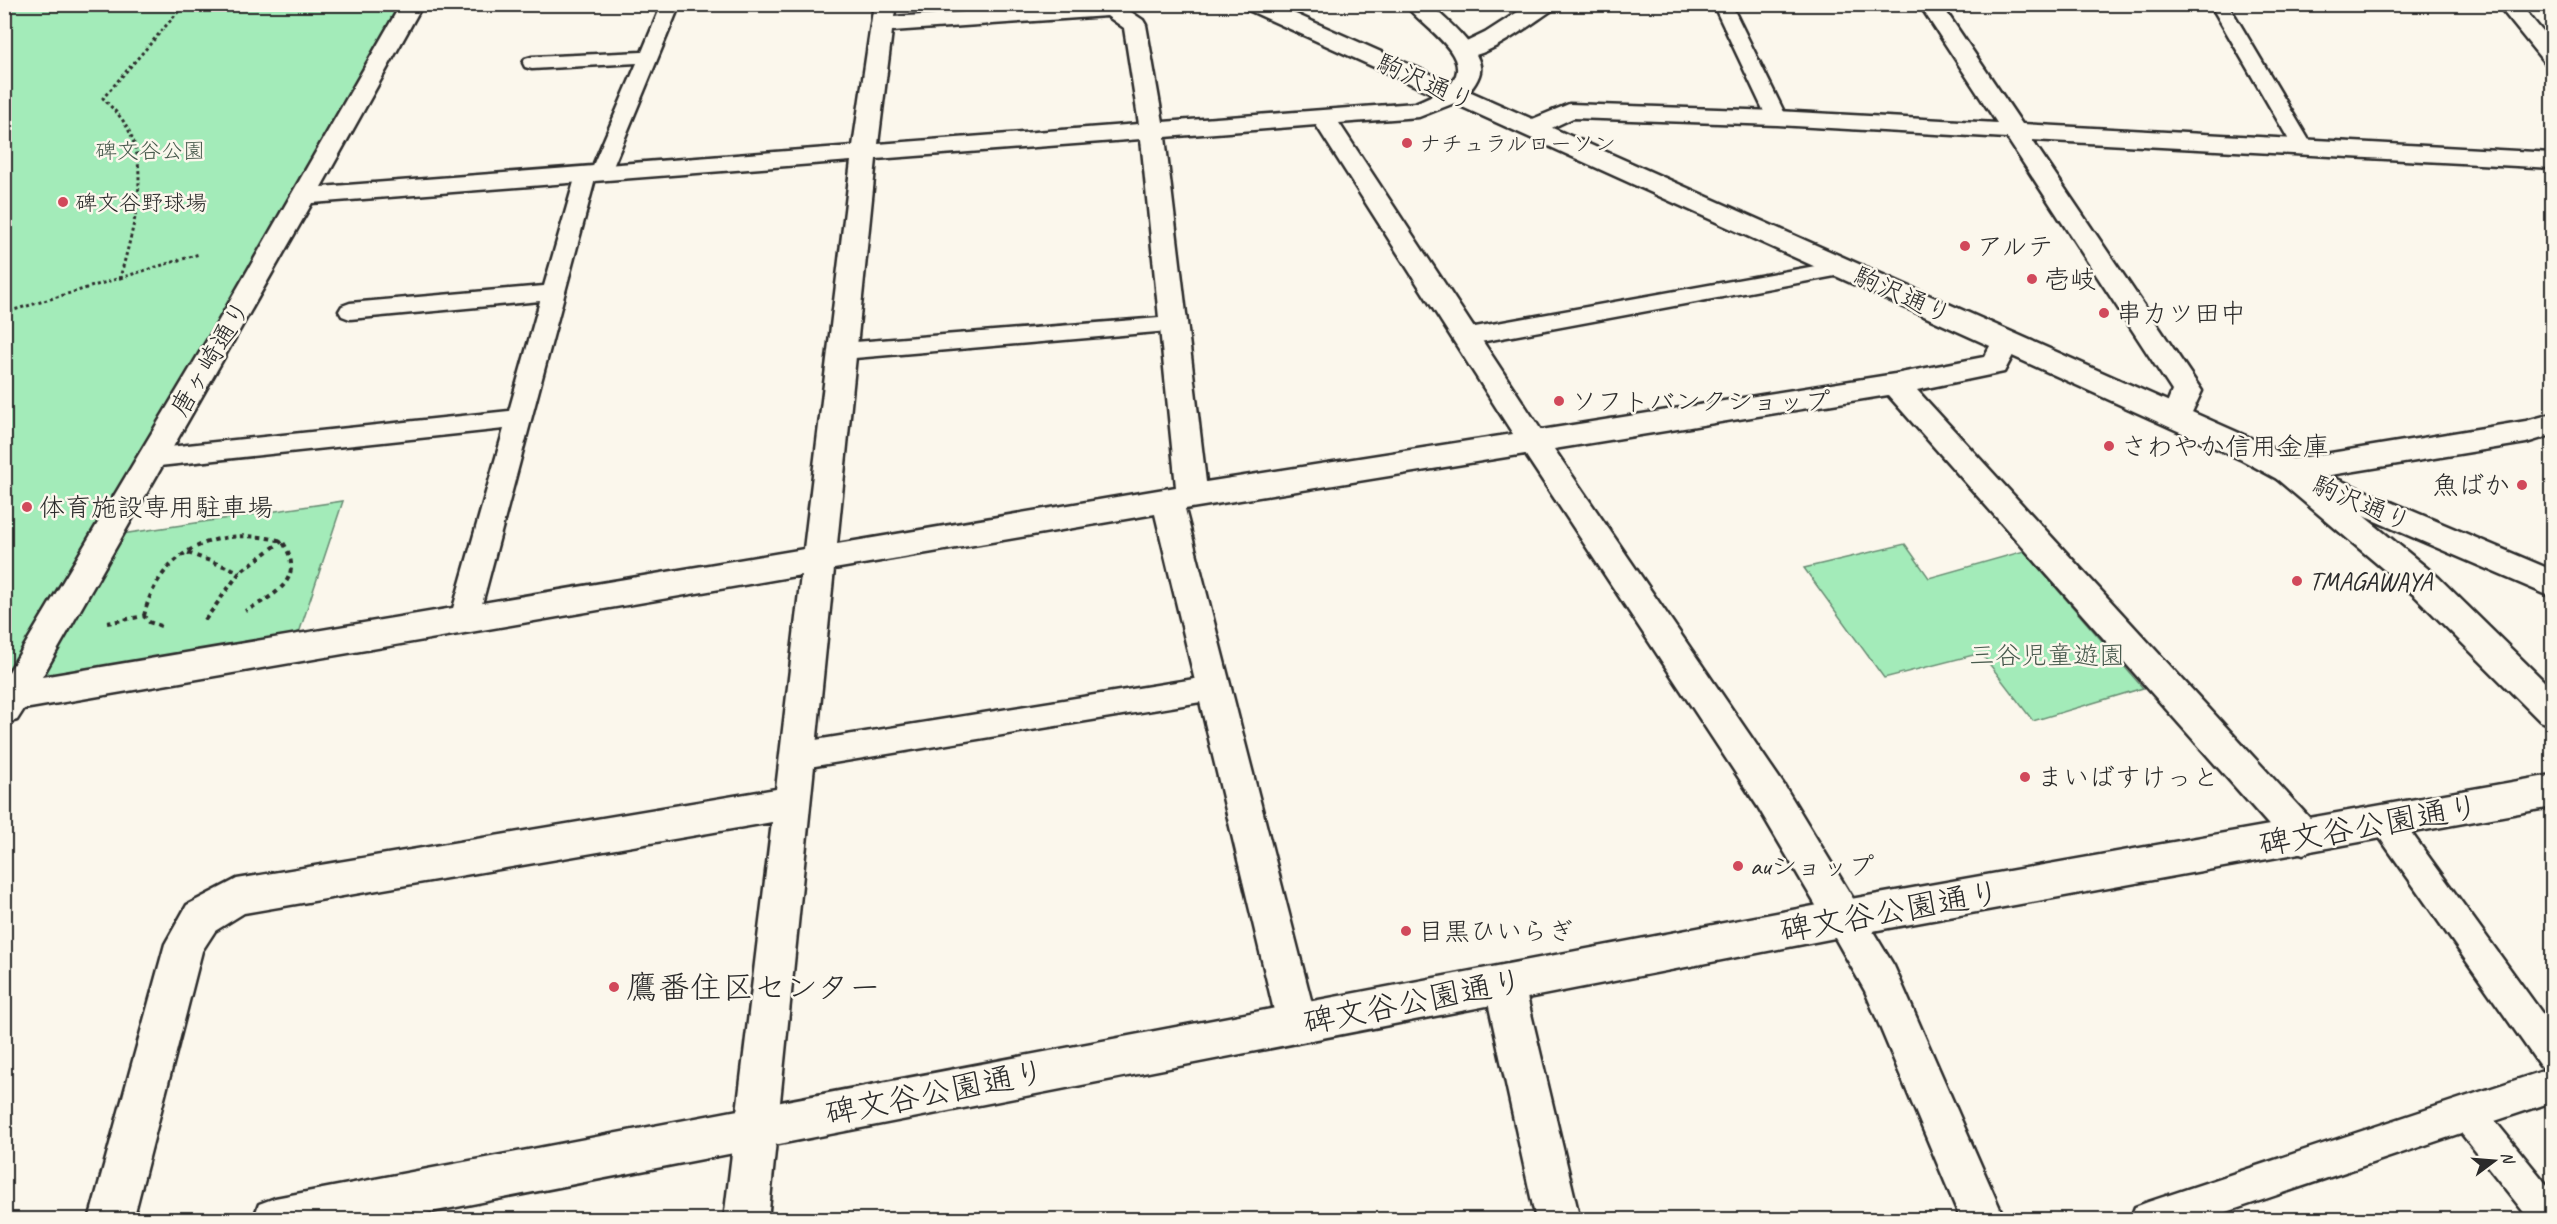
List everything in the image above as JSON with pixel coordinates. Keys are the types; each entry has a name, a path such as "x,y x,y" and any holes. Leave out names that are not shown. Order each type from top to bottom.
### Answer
{"street":[{"name":"唐ヶ崎通り","path":"7,701 304,196 412,4"},
{"name":"駒沢通り","path":"1254,4 2253,452 2288,471 2553,585"},
{"path":"304,196 1419,110 1454,94 1465,81 1469,65 1464,52 1416,4"},
{"path":"1464,52 1493,38 1546,4"},
{"path":"1930,4 2187,391 2176,418"},
{"path":"2508,4 2553,57"},
{"path":"746,1220 864,153 883,15 1111,9 1135,25 1152,130 1172,325 1179,498 1213,688 1297,1023"},
{"path":"1533,128 1569,111 2014,129 2553,160"},
{"path":"1323,117 1532,440 1772,796 1880,979 1983,1220"},
{"path":"7,701 464,620 1179,498 1895,384 1994,364 2006,342"},
{"path":"1895,384 2303,837"},
{"path":"2288,471 2526,432 2553,425"},
{"path":"2288,471 2426,585 2553,711"},
{"name":"碑文谷公園通り","path":"275,1220 1845,918 2553,791"},
{"path":"111,1220 184,944 201,918 237,897 792,802"},
{"path":"1504,984 1558,1220"}],"lane":[{"path":"464,620 552,292 593,174 650,57 671,4"},
{"path":"1722,4 1777,118"},
{"path":"2219,4 2303,147"},
{"path":"532,63 650,57"},
{"path":"1464,337 1843,268"},
{"path":"350,311 552,292"},
{"path":"843,351 1172,325"},
{"path":"150,458 518,419"},
{"path":"797,756 1213,688"},
{"path":"2386,822 2553,1054"},
{"path":"2148,1220 2553,1084"},
{"path":"2467,1113 2553,1220"}],"path":[{"path":"120,278 134,223 139,173 129,130 103,98 185,4"},
{"path":"4,313 199,254"},
{"path":"165,626 149,622 144,616 145,601 159,574 187,552 240,536 258,535 282,541 291,556 293,566 289,578 269,597 237,615"},
{"path":"213,622 202,624 240,572 282,541"},
{"path":"187,552 240,572"},
{"path":"97,625 144,616"}],"green space":[{"name":"碑文谷公園","path":"5,5 403,5 5,686"},
{"path":"343,501 297,639 32,685 115,535"},
{"name":"三谷児童遊園","path":"1905,544 1929,578 2024,551 2143,688 2033,721 1981,653 1884,678 1804,568"}],"place":[{"name":"ナチュラルローソン","path":"1407,143"},
{"name":"碑文谷野球場","path":"63,202"},
{"name":"アルテ","path":"1965,246"},
{"name":"壱岐","path":"2032,279"},
{"name":"串カツ田中","path":"2104,313"},
{"name":"ソフトバンクショップ","path":"1559,401"},
{"name":"さわやか信用金庫","path":"2109,446"},
{"name":"魚ばか","path":"2522,485"},
{"name":"体育施設専用駐車場","path":"27,507"},
{"name":"TMAGAWAYA","path":"2297,581"},
{"name":"まいばすけっと","path":"2025,777"},
{"name":"auショップ","path":"1738,866"},
{"name":"目黒ひいらぎ","path":"1406,931"},
{"name":"鷹番住区センター","path":"614,987"}]}
